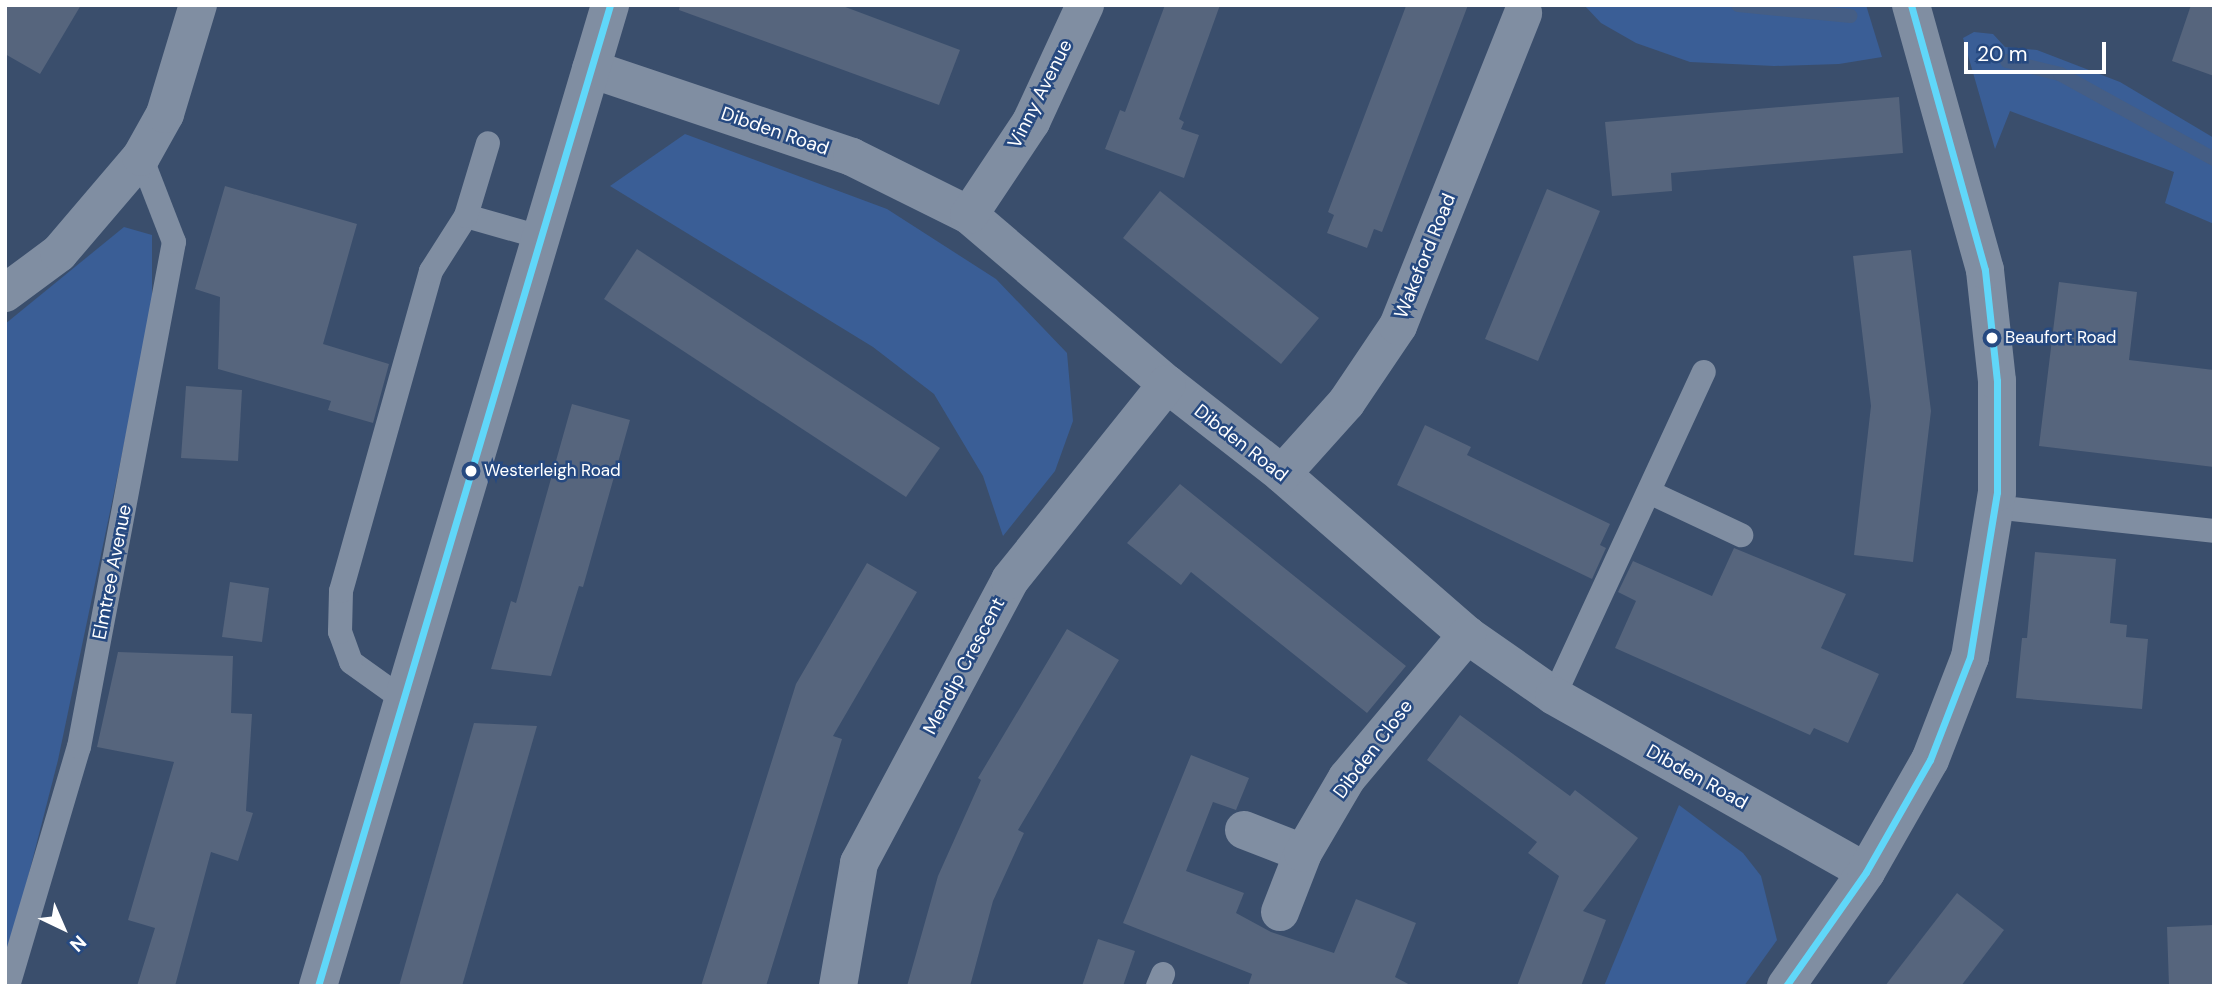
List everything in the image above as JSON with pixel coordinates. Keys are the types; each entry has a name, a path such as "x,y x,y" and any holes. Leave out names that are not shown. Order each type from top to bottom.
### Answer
{"street":[{"path":"5,293 58,253 141,157 165,114 198,5"},
{"path":"317,986 610,5"},
{"name":"Vinny Avenue","path":"969,215 1031,122 1085,5"},
{"path":"1786,986 1866,872 1930,761 1970,657 1994,507 1997,381 1985,270 1911,5"},
{"name":"Wakeford Road","path":"1282,474 1346,403 1398,326 1523,13"},
{"name":"Dibden Road","path":"591,69 852,158 969,215 1167,384 1282,474 1467,635 1554,696 1866,872"},
{"name":"Mendip Crescent","path":"838,986 859,863 1010,580 1167,384"},
{"name":"Dibden Close","path":"1280,912 1303,853 1347,778 1467,635"},
{"path":"1244,830 1303,853"}],"lane":[{"path":"404,700 351,662 340,632 341,591 430,271 466,216 488,143"},
{"name":"Elmtree Avenue","path":"8,986 79,747 174,242 141,157"},
{"path":"466,216 540,237"},
{"path":"1554,696 1704,372"},
{"path":"1649,492 1741,535"},
{"path":"1994,507 2214,531"}],"shaded area":[{"path":"1584,5 1866,5 1882,57 1839,64 1774,66 1690,62 1636,43 1601,23"},
{"path":"1974,32 1993,34 2005,47 2037,50 2120,82 2214,138 2214,224 2165,203 2174,172 2010,111 1995,149 1963,38"},
{"path":"685,134 887,209 996,279 1067,353 1073,421 1055,471 1003,536 983,476 934,394 873,347 610,186"},
{"path":"124,227 152,235 152,311 58,760 5,967 5,324"},
{"path":"1679,805 1743,853 1761,876 1777,940 1744,986 1604,986"}],"building":[{"path":"5,5 81,5 40,74 5,54"},
{"path":"680,5 840,5 960,50 939,105 679,10"},
{"path":"1165,5 1220,5 1179,119 1184,122 1181,129 1199,135 1184,178 1105,149 1120,110 1125,112"},
{"path":"1468,5 1382,232 1374,229 1367,248 1327,233 1334,215 1328,212 1406,6"},
{"path":"2191,5 2214,5 2214,76 2172,61"},
{"path":"1899,97 1903,153 1671,173 1672,191 1612,196 1605,122"},
{"path":"225,186 357,224 323,344 389,364 373,423 328,410 331,401 218,369 220,297 195,289"},
{"path":"1547,189 1600,211 1538,361 1485,339"},
{"path":"1160,191 1319,318 1281,364 1123,238"},
{"path":"637,249 940,448 906,497 604,299"},
{"path":"1911,250 1931,411 1913,562 1854,555 1871,406 1853,256"},
{"path":"2059,282 2137,292 2129,360 2214,370 2214,467 2039,446"},
{"path":"186,386 242,390 238,461 181,458"},
{"path":"572,404 630,420 583,587 579,586 551,676 491,669 511,601 516,603"},
{"path":"1425,425 1471,447 1467,455 1610,524 1600,545 1606,548 1592,579 1397,485"},
{"path":"1180,484 1406,666 1367,713 1191,572 1181,585 1127,543"},
{"path":"1734,548 1846,594 1821,648 1879,674 1848,743 1814,728 1810,735 1615,648 1636,601 1618,592 1633,561 1712,596"},
{"path":"2035,552 2116,559 2110,623 2127,625 2126,637 2148,639 2142,709 2016,698 2022,638 2027,638"},
{"path":"867,563 917,592 833,736 842,739 766,986 701,986 796,684"},
{"path":"230,582 269,588 262,642 222,637"},
{"path":"1067,629 1119,660 1018,830 1024,833 993,901 970,986 907,986 938,876 981,780 978,778"},
{"path":"118,652 233,656 231,713 252,714 246,811 253,813 238,861 211,852 175,986 137,986 155,928 128,920 174,762 97,747"},
{"path":"1460,715 1570,796 1575,790 1638,838 1583,911 1606,920 1581,986 1517,986 1559,876 1528,853 1537,842 1427,760"},
{"path":"474,723 537,726 462,986 399,986"},
{"path":"1191,755 1249,778 1236,810 1213,802 1186,871 1244,893 1236,913 1271,932 1334,953 1356,899 1416,923 1395,977 1412,986 1248,986 1252,974 1123,923"},
{"path":"1957,893 2004,930 1961,986 1885,986"},
{"path":"2214,925 2214,986 2169,986 2167,927"},
{"path":"1098,939 1135,951 1123,986 1082,986"}],"waterway":[{"path":"1738,5 1850,16"},
{"path":"2007,61 2060,74 2214,159"}],"transit line":[{"path":"318,986 610,5"},
{"path":"1786,986 1866,872 1930,760 1970,657 1997,492 1997,381 1985,270 1911,5"}],"place":[{"name":"Beaufort Road","path":"1992,338"},
{"name":"Westerleigh Road","path":"471,471"}]}
